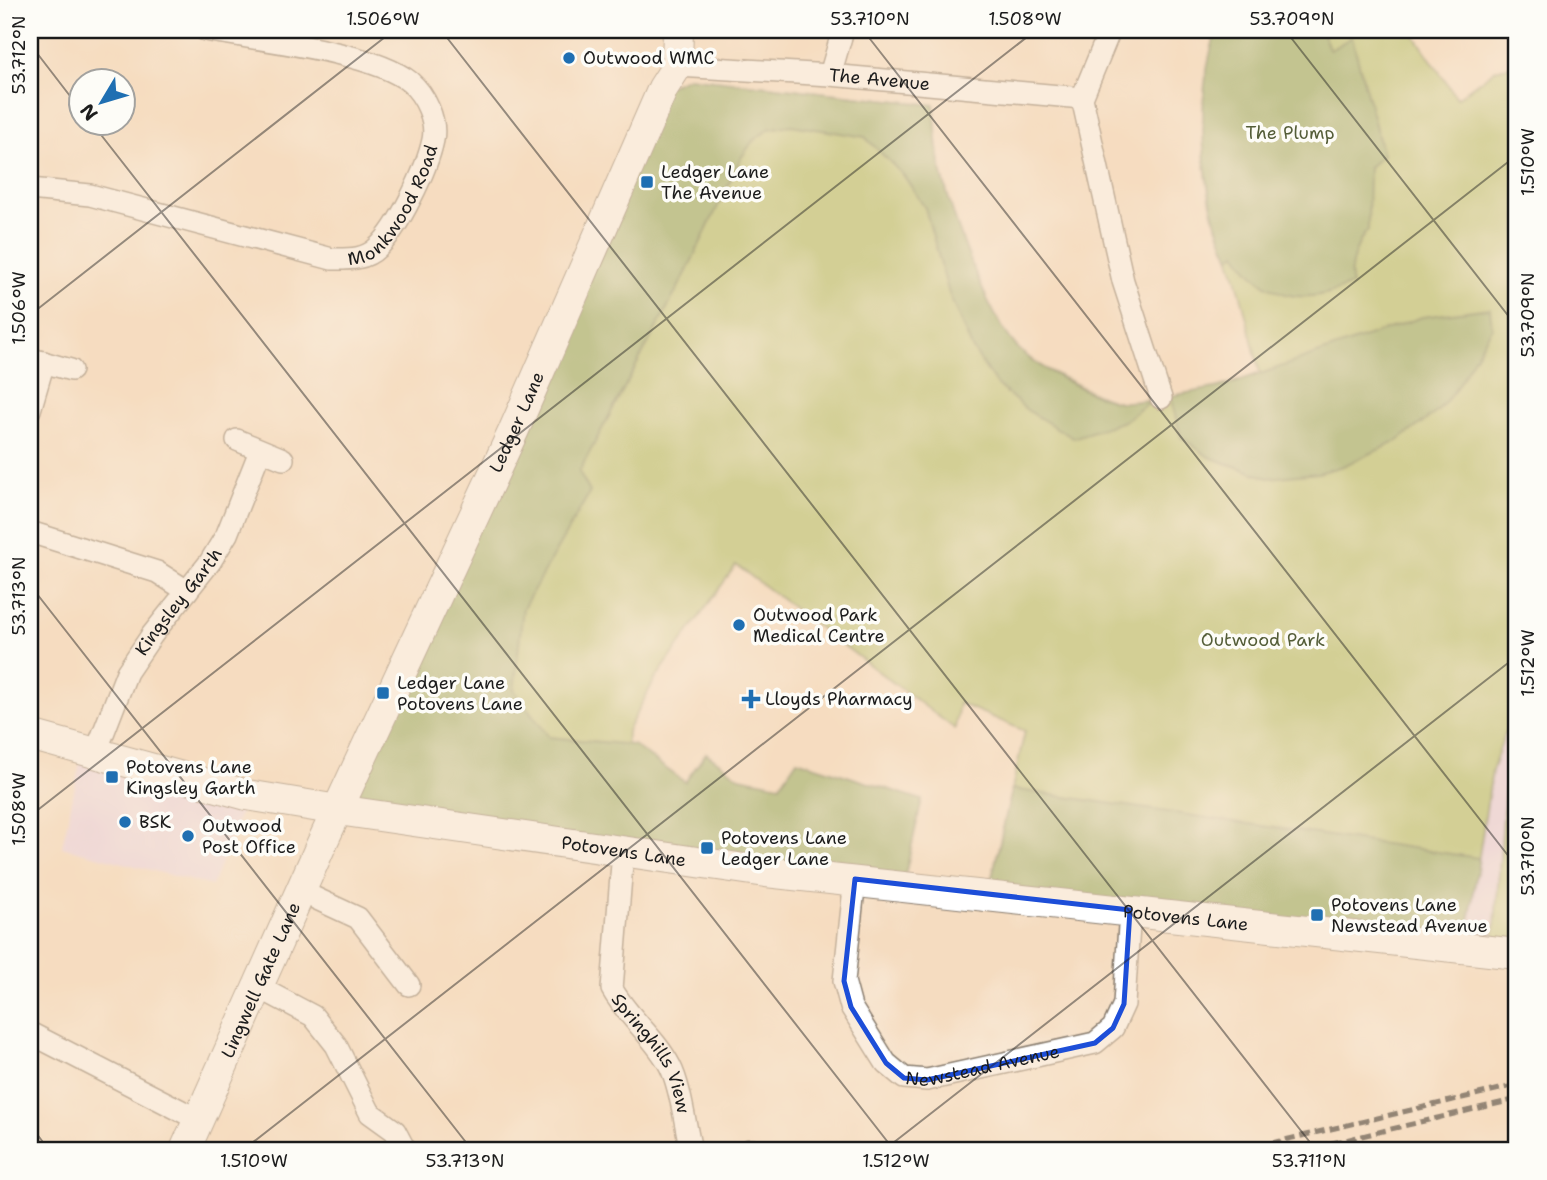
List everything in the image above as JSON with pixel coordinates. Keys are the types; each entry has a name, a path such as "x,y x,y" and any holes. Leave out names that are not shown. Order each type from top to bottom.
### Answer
{"street":[{"name":"Monkwood Road","path":"30,189 90,195 332,259 357,259 376,249 395,224 434,138 431,110 411,83 375,61 205,30"},
{"name":"Ledger Lane","path":"338,810 513,432 663,88 677,66 678,30"},
{"path":"830,75 843,30"},
{"path":"1110,30 1082,98 1124,281 1161,398"},
{"name":"The Avenue","path":"677,66 830,75 1082,98"},
{"path":"30,410 37,360 71,370"},
{"path":"237,440 283,459"},
{"name":"Kingsley Garth","path":"96,752 127,672 227,534 260,451"},
{"path":"30,532 157,572 187,591"},
{"name":"Potovens Lane","path":"30,735 247,795 338,810 766,872 855,879 1517,954"},
{"name":"Lingwell Gate Lane","path":"185,1150 338,810"},
{"name":"Springhills View","path":"624,851 612,989 623,1009 654,1043 671,1068 691,1150"},
{"name":"Newstead Avenue","path":"855,879 844,981 851,1007 886,1063 904,1078 927,1080 1095,1043 1113,1028 1124,1004 1130,911"},
{"path":"302,892 358,918 409,985"},
{"path":"260,988 313,1016 336,1045 370,1113 395,1131 405,1150"},
{"path":"30,1033 199,1120"}],"highlighted area":[{"path":"855,879 1130,910 1124,1004 1113,1028 1095,1043 927,1080 904,1078 886,1063 851,1007 844,981"}],"shaded area":[{"path":"1517,699 1517,954 1465,948 1492,771"},
{"path":"83,749 247,795 212,886 62,847"}],"green space":[{"name":"Outwood Park","path":"1217,30 1411,30 1457,98 1495,70 1517,64 1517,699 1492,771 1465,948 988,895 1025,731 959,703 955,729 736,565 654,681 627,731 623,851 406,818 688,77 934,105 940,165 954,217 986,298 1012,342 1025,356 1083,388 1115,401 1136,403 1211,389 1260,373 1239,287 1215,220 1206,175 1205,99 1211,51"},
{"name":"The Plump","path":"1217,30 1321,30 1330,50 1352,37 1383,155 1369,167 1368,230 1354,256 1352,285 1317,295 1287,295 1260,281 1236,253 1230,258 1212,205 1204,145 1205,84"},
{"path":"688,77 934,105 940,166 947,194 982,288 1004,330 1016,346 1036,363 1080,388 1120,402 1152,400 1124,421 1073,438 1027,410 996,384 972,348 949,294 925,208 904,176 865,137 791,125 769,129 753,141 741,158 686,273 579,472 590,492 523,608 514,690 549,737 633,745 685,782 706,753 740,777 780,785 797,760 922,800 903,885 338,810 663,88"},
{"path":"1490,308 1492,328 1454,391 1438,411 1398,441 1343,466 1318,473 1268,478 1209,457 1181,437 1170,396 1226,386 1422,317"},
{"path":"1517,743 1517,954 1493,951 1505,791"},
{"path":"1012,789 1479,858 1465,948 988,895"}],"railway":[{"path":"1242,1150 1517,1085"},
{"path":"1303,1150 1517,1099"}],"place":[{"name":"Outwood WMC","path":"569,58"},
{"name":"Ledger Lane The Avenue","path":"647,182"},
{"name":"Outwood Park Medical Centre","path":"739,625"},
{"name":"Ledger Lane Potovens Lane","path":"383,693"},
{"name":"Lloyds Pharmacy","path":"751,699"},
{"name":"Potovens Lane Kingsley Garth","path":"112,777"},
{"name":"BSK","path":"125,822"},
{"name":"Outwood Post Office","path":"188,836"},
{"name":"Potovens Lane Ledger Lane","path":"707,848"},
{"name":"Potovens Lane Newstead Avenue","path":"1317,915"}]}
